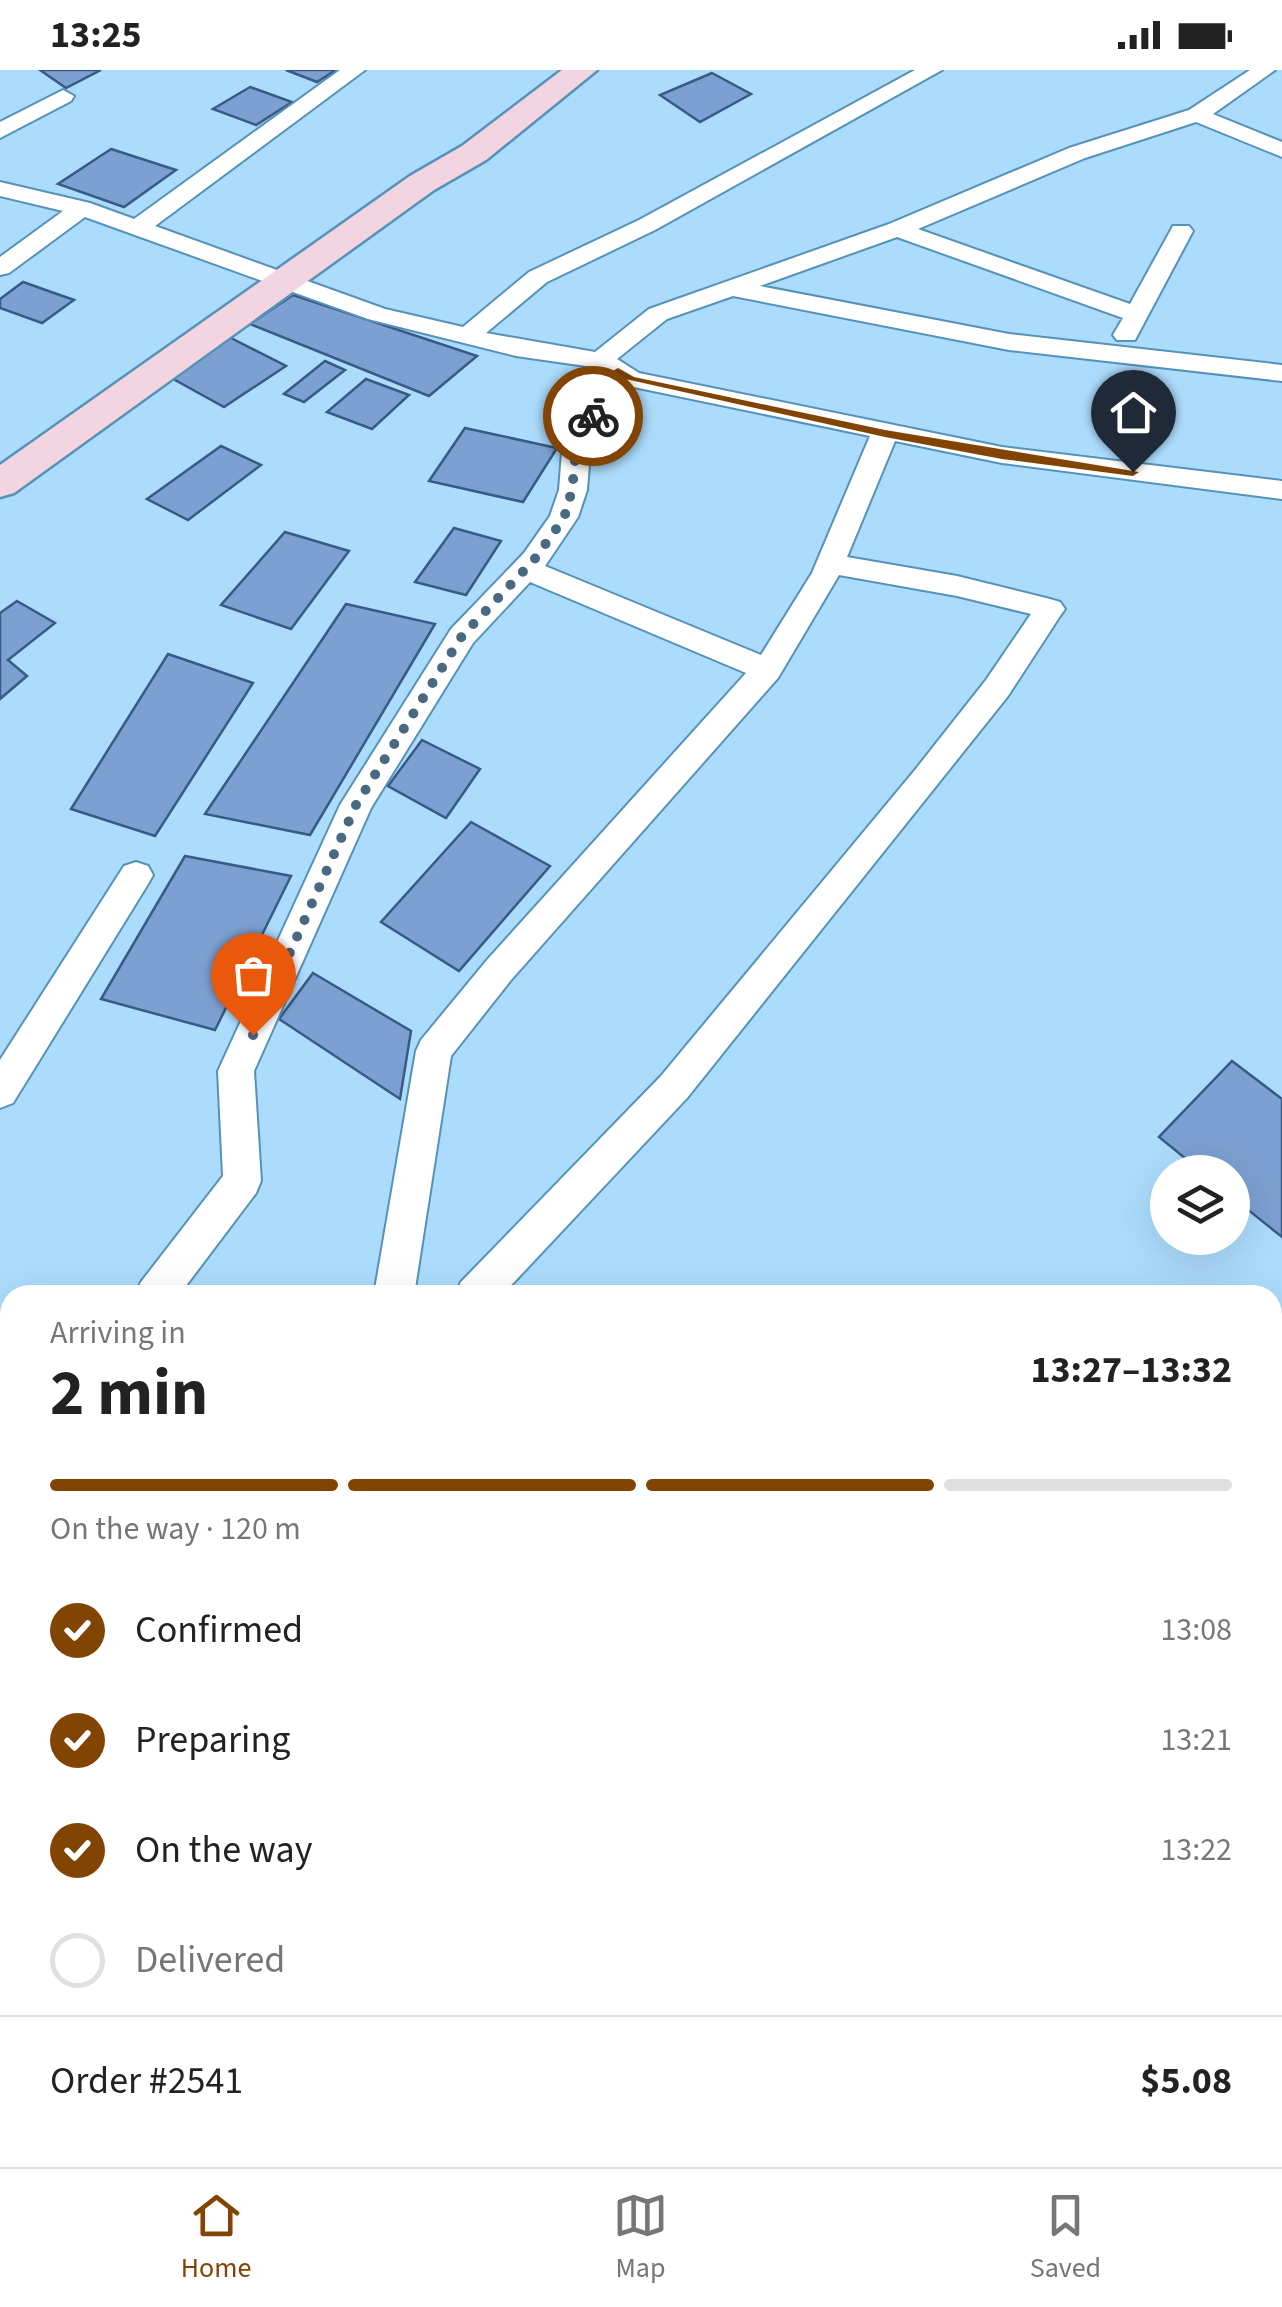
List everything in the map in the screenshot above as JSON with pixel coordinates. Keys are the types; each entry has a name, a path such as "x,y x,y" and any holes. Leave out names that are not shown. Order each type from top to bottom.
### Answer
{"street":[{"path":"136,228 354,70"},
{"path":"0,484 422,183 474,153 582,70"},
{"path":"469,335 538,276 647,224 931,70"},
{"path":"162,1285 242,1181 236,1071 356,805 462,636 526,569 564,518 576,452 609,365 658,314 897,229 1077,153 1197,115 1264,70"},
{"path":"0,131 62,96"},
{"path":"1197,115 1282,150"},
{"path":"0,189 82,208 377,314 516,348 609,365 631,379 885,433 1050,462 1282,490"},
{"path":"0,268 82,208"},
{"path":"897,229 1134,314"},
{"path":"1118,356 1134,314 1181,232"},
{"path":"732,288 1009,342 1282,373"},
{"path":"396,1285 434,1051 499,970 767,670 830,564 885,433"},
{"path":"485,1285 674,1087 997,688 1050,609 957,586 830,564"},
{"path":"526,569 767,670"},
{"path":"0,1092 136,876"}],"building":[{"path":"40,70 101,70 66,88"},
{"path":"286,70 336,70 317,82"},
{"path":"712,73 751,94 700,122 660,95"},
{"path":"250,87 292,102 256,125 213,109"},
{"path":"111,149 176,170 124,207 58,184"},
{"path":"23,282 74,300 42,323 0,308 0,299"},
{"path":"293,295 477,356 429,396 250,324"},
{"path":"229,337 286,366 224,407 166,375"},
{"path":"325,361 345,370 304,402 284,394"},
{"path":"366,379 409,395 372,429 327,412"},
{"path":"465,428 557,448 523,502 429,481"},
{"path":"221,446 261,465 188,520 147,499"},
{"path":"454,528 501,541 466,595 415,582"},
{"path":"285,532 349,551 291,629 221,605"},
{"path":"17,601 55,623 8,660 27,676 0,699 0,613"},
{"path":"346,604 435,624 310,835 205,814"},
{"path":"168,654 253,683 155,836 71,809"},
{"path":"422,740 480,769 446,818 388,786"},
{"path":"471,822 550,866 459,971 381,922"},
{"path":"185,856 291,876 215,1030 101,999"},
{"path":"313,973 411,1031 400,1099 279,1019"},
{"path":"1232,1061 1282,1099 1282,1237 1250,1211 1250,1155 1181,1155 1159,1137"}],"way so far":[{"path":"253,1035 356,805 462,636 534,560 564,518 576,452 593,416"}],"route":[{"path":"593,416 618,371 631,379 885,433 1002,455 1133,472"}]}
